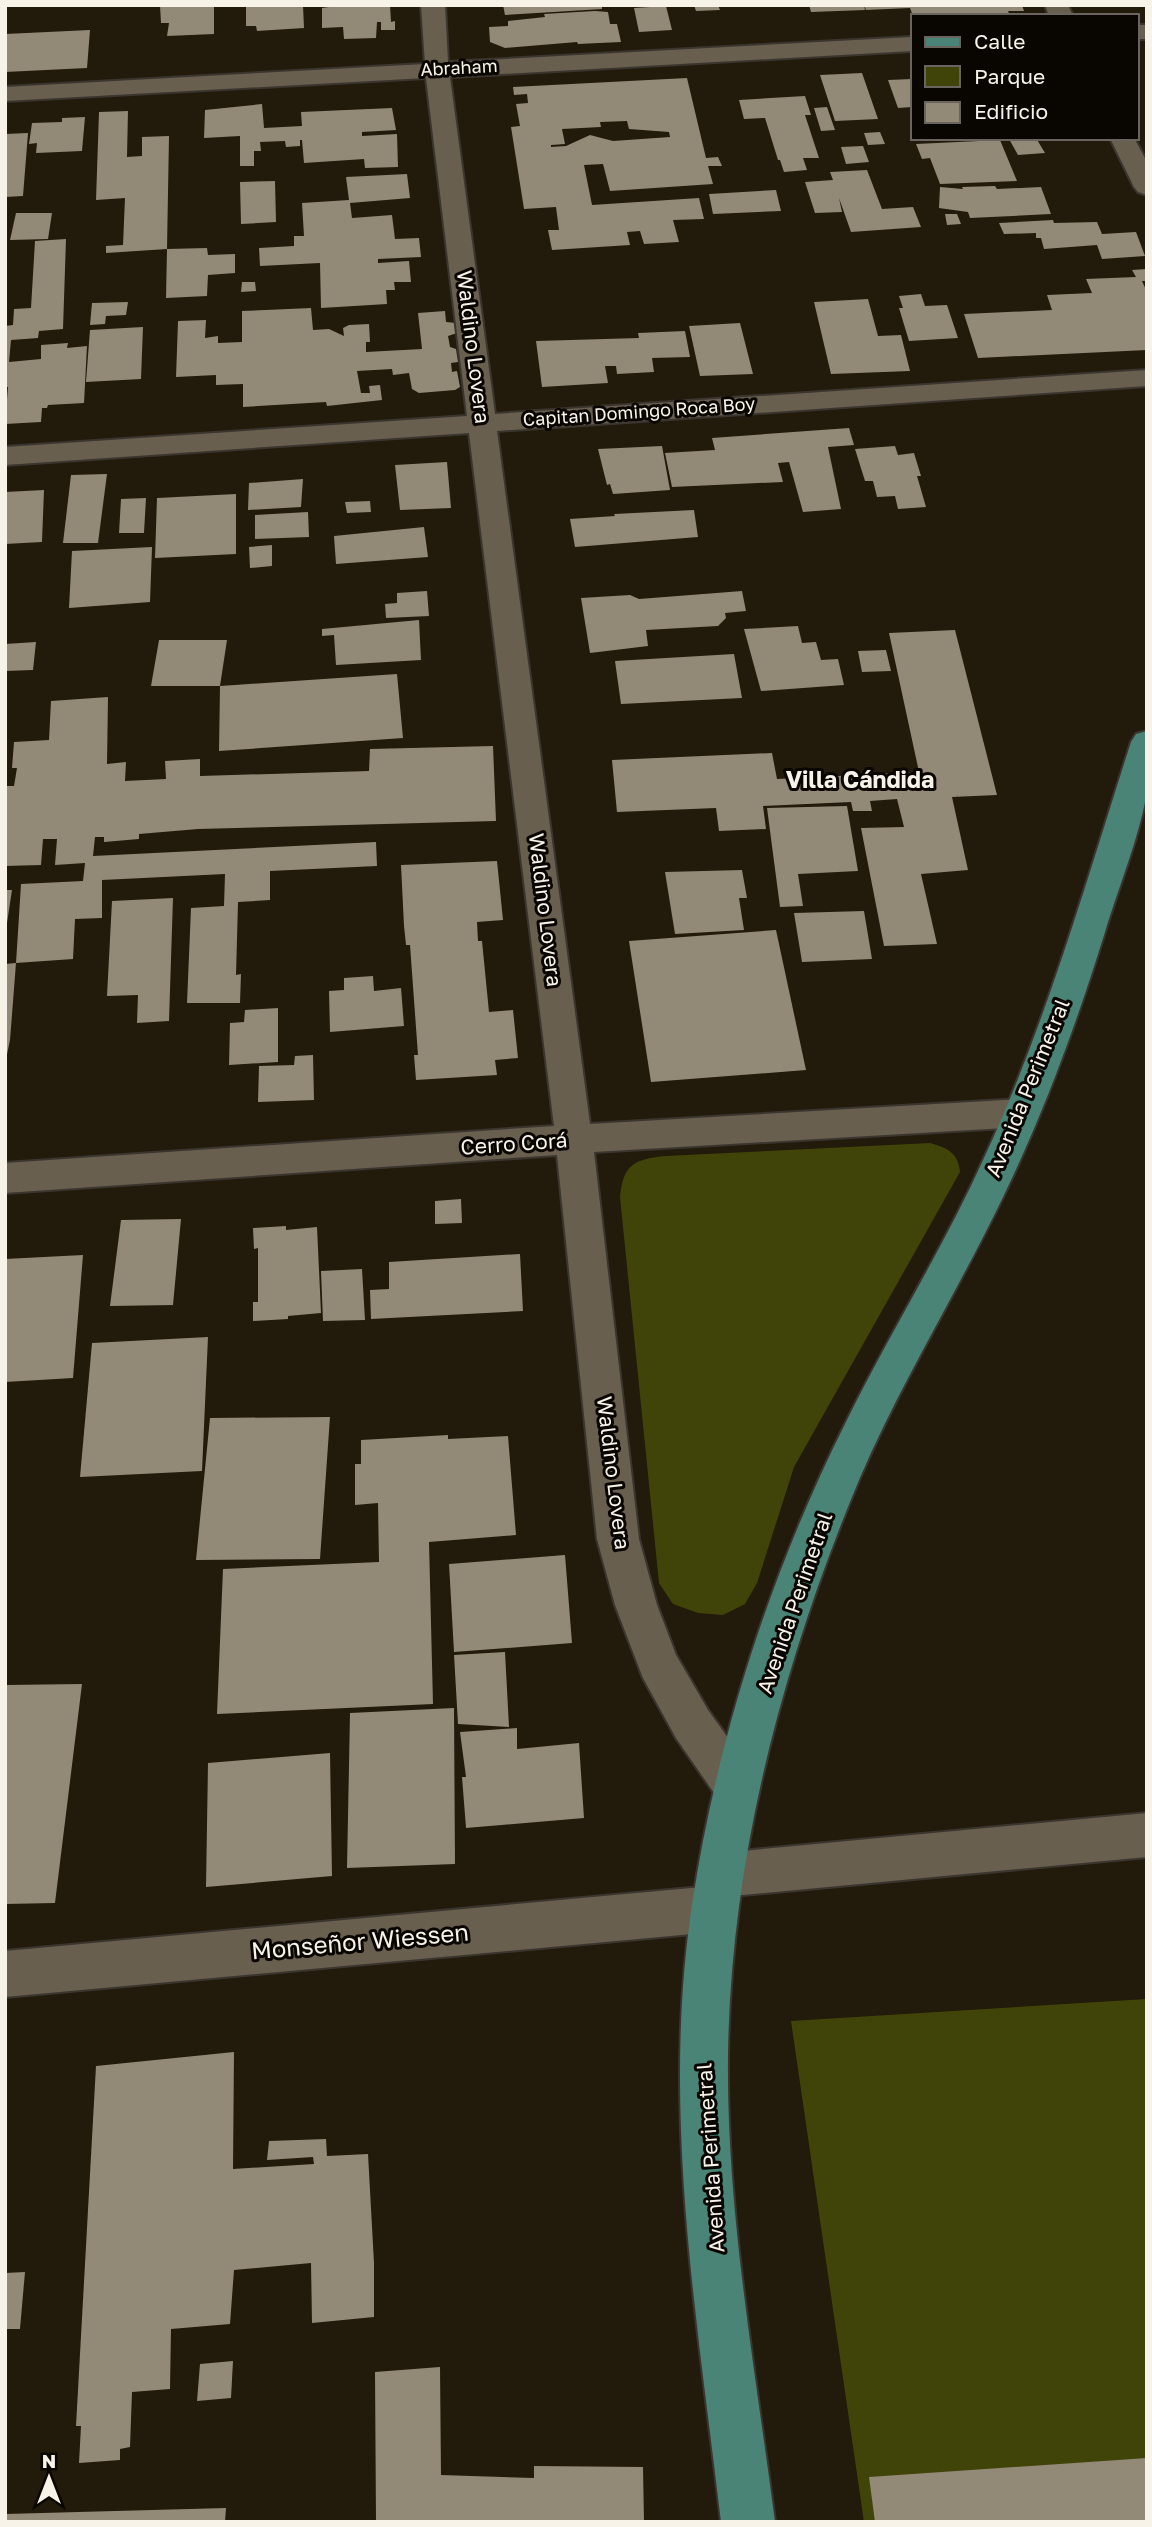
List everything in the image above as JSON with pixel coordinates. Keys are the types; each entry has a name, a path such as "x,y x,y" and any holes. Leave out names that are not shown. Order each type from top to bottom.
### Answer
{"main road":[{"name":"Avenida Perimetral","path":"748,2522 708,2176 703,2033 717,1892 737,1788 767,1677 807,1560 842,1473 980,1205 1022,1113 1055,1026 1147,741"}],"street":[{"name":"Waldino Lovera","path":"433,5 437,69 574,1139 618,1539 636,1605 658,1664 692,1724 737,1788"},
{"name":"Abraham","path":"5,94 911,44"},
{"path":"1123,140 1147,187"},
{"name":"Capitan Domingo Roca Boy","path":"5,456 1147,378"},
{"name":"Cerro Corá","path":"5,1178 574,1139 1022,1113"},
{"name":"Monseñor Wiessen","path":"5,1974 717,1892 1147,1835"}],"green space":[{"path":"930,1143 951,1152 957,1160 960,1172 794,1467 757,1583 745,1604 723,1615 698,1613 673,1604 659,1583 620,1197 624,1177 632,1165 646,1159 666,1156"},
{"path":"1147,1999 1147,2522 864,2522 791,2021"}],"building":[{"path":"160,5 214,5 214,34 167,36 169,23 161,23"},
{"path":"246,5 303,5 304,28 257,31 256,26 246,26"},
{"path":"342,5 390,5 391,22 395,21 395,30 381,30 381,22 377,22 376,38 344,39 343,27 322,28 322,8"},
{"path":"503,5 602,5 602,9 505,15"},
{"path":"694,5 718,5 720,10 696,11"},
{"path":"809,5 864,5 865,10 811,12"},
{"path":"864,5 1022,5 1024,11 1008,11 1009,14 912,14 910,8 866,10"},
{"path":"666,6 672,30 639,32 634,8"},
{"path":"608,12 610,24 617,24 621,42 577,42 505,48 490,42 489,27 508,26 508,21 545,17 544,14"},
{"path":"90,30 87,68 5,72 5,34"},
{"path":"862,73 878,119 835,121 820,75"},
{"path":"687,78 706,158 718,157 722,166 708,166 713,184 610,191 603,164 584,165 592,205 699,198 704,219 673,220 679,242 644,244 640,231 627,232 630,245 552,250 548,230 559,230 556,207 524,209 511,127 520,126 516,104 528,103 527,94 514,95 513,87","holes":["627,121 629,129 669,132 670,137 613,141 590,135 566,146 551,147 565,144 562,129 601,127 600,122"]},
{"path":"911,79 911,107 898,108 888,80"},
{"path":"805,96 811,115 805,115 819,158 803,158 807,170 784,172 765,118 744,119 739,100"},
{"path":"262,104 264,128 302,126 301,112 392,108 396,130 362,132 362,136 397,134 398,167 365,168 364,159 304,163 302,140 300,146 286,147 285,141 260,142 261,151 254,151 254,166 240,166 240,136 204,138 205,110"},
{"path":"827,107 835,130 821,131 814,108"},
{"path":"128,111 127,157 142,156 142,137 169,136 167,249 106,253 106,246 123,245 125,198 96,200 99,112"},
{"path":"85,117 82,151 36,153 37,143 29,144 32,123 62,122 62,118"},
{"path":"880,132 885,144 868,145 864,133"},
{"path":"28,133 23,196 5,197 5,134"},
{"path":"1000,140 1017,181 940,184 930,158 922,159 916,144"},
{"path":"1010,140 1037,140 1045,153 1018,155"},
{"path":"863,146 869,162 846,164 841,147"},
{"path":"867,170 882,209 913,207 921,227 851,232 839,198 842,212 815,213 805,182 833,180 830,172"},
{"path":"407,174 410,198 350,203 352,218 392,215 395,239 419,238 421,257 378,259 378,263 409,261 411,282 394,282 395,290 386,290 387,304 321,308 320,263 260,266 259,248 294,246 294,236 304,236 302,203 349,200 346,177"},
{"path":"275,181 276,222 241,224 240,182"},
{"path":"995,186 997,189 1041,187 1051,214 970,218 968,212 939,208 940,187 963,189 962,187"},
{"path":"776,190 781,211 713,214 709,194"},
{"path":"16,213 52,213 48,239 10,240"},
{"path":"945,214 957,214 961,224 947,225"},
{"path":"1053,220 1054,223 1097,222 1102,234 1136,232 1145,256 1102,259 1097,245 1044,249 1041,238 1036,238 1036,233 1004,234 999,223"},
{"path":"66,239 63,329 39,331 38,338 11,340 9,362 41,359 41,345 68,343 67,348 87,346 84,403 48,405 47,408 42,408 41,422 5,424 8,387 5,387 5,326 13,325 14,309 31,308 35,241"},
{"path":"207,248 208,255 235,254 235,273 208,275 207,296 166,298 167,249"},
{"path":"1147,269 1147,281 1142,281 1147,292 1147,350 978,358 964,314 1052,310 1047,295 1092,293 1086,279 1136,277 1132,270"},
{"path":"242,282 255,282 256,291 241,292"},
{"path":"921,294 925,306 947,305 958,338 909,341 899,308 903,308 899,296"},
{"path":"868,299 878,336 901,335 910,371 831,374 814,302"},
{"path":"128,302 126,315 106,316 105,324 90,325 92,303"},
{"path":"311,308 313,330 329,329 344,336 343,328 349,325 369,324 370,342 366,342 366,352 422,349 418,313 445,311 446,322 456,323 457,333 448,336 450,347 456,349 458,362 451,363 452,372 457,371 460,387 455,390 419,393 412,389 409,373 393,375 392,369 357,371 361,393 370,393 369,386 380,385 382,400 327,406 326,402 243,407 243,384 216,385 216,375 176,377 178,321 206,320 205,338 218,336 218,343 242,342 242,311"},
{"path":"740,323 753,374 700,376 689,326"},
{"path":"143,327 141,379 86,382 90,330"},
{"path":"685,331 690,357 652,358 654,372 617,374 616,366 605,366 608,383 542,387 536,341 639,338 638,333"},
{"path":"849,428 854,445 828,447 841,509 803,512 789,462 778,463 783,482 672,487 665,453 715,450 712,438"},
{"path":"662,446 670,490 613,494 610,484 607,485 598,449"},
{"path":"895,446 898,455 914,453 926,507 898,509 895,496 877,497 873,481 865,481 855,449"},
{"path":"447,462 451,508 400,510 395,465"},
{"path":"107,474 98,543 63,543 71,475"},
{"path":"303,479 301,507 248,510 249,483"},
{"path":"44,490 42,542 5,544 5,492"},
{"path":"236,494 236,554 155,558 157,498"},
{"path":"146,498 144,533 119,533 121,499"},
{"path":"370,501 371,512 347,513 345,502"},
{"path":"694,510 698,537 575,547 570,519"},
{"path":"308,512 309,537 255,539 255,515"},
{"path":"424,527 428,557 336,564 334,536"},
{"path":"272,545 272,566 250,568 249,547"},
{"path":"152,547 150,602 69,608 72,551"},
{"path":"427,591 429,616 386,618 385,604 397,603 397,593"},
{"path":"742,591 746,611 725,613 726,618 718,626 646,630 648,646 590,653 581,598 630,595 639,599"},
{"path":"419,620 421,660 336,665 334,635 322,636 322,629"},
{"path":"798,626 802,643 816,642 821,660 838,659 844,685 761,691 744,629"},
{"path":"955,630 997,795 952,797 968,870 921,874 937,944 884,946 861,828 904,827 897,799 870,801 872,811 853,811 851,802 763,806 766,829 719,831 716,808 617,812 612,760 772,753 777,779 919,772 889,633"},
{"path":"159,640 227,640 220,686 151,686"},
{"path":"36,642 33,670 5,671 5,644"},
{"path":"886,650 891,671 862,672 858,651"},
{"path":"734,654 742,698 621,704 615,661"},
{"path":"397,674 403,738 219,751 220,686"},
{"path":"108,697 107,764 126,762 125,781 166,779 165,761 200,759 200,776 369,771 370,749 493,746 496,821 198,829 139,834 139,839 104,842 104,837 95,837 93,856 376,842 377,866 270,871 270,900 238,902 236,975 241,974 240,1003 187,1003 191,908 224,906 225,874 102,880 102,918 75,919 73,959 16,963 21,884 83,881 85,863 55,865 57,839 43,839 41,865 5,866 5,786 14,786 17,768 12,768 14,742 49,740 51,701"},
{"path":"847,806 858,871 798,874 803,906 780,907 767,808"},
{"path":"497,861 503,920 477,922 478,941 482,941 489,1012 513,1010 518,1058 495,1060 497,1075 416,1080 414,1055 418,1055 410,945 406,945 404,926 401,865"},
{"path":"742,870 747,898 739,898 744,930 675,934 665,872"},
{"path":"5,890 12,890 7,923 5,923"},
{"path":"173,898 169,1021 137,1023 138,995 107,996 112,901"},
{"path":"864,911 872,959 802,962 794,913"},
{"path":"776,930 806,1070 651,1082 629,941"},
{"path":"16,963 10,1040 5,1064 5,964"},
{"path":"373,976 374,991 401,988 404,1026 330,1032 329,991 344,990 344,978"},
{"path":"278,1008 278,1062 229,1065 230,1023 244,1022 245,1010"},
{"path":"313,1055 314,1100 258,1102 259,1066 294,1065 295,1056"},
{"path":"461,1199 462,1223 435,1224 435,1201"},
{"path":"181,1219 173,1305 110,1306 121,1220"},
{"path":"286,1226 286,1230 317,1227 321,1313 288,1316 288,1319 253,1321 253,1302 258,1302 258,1248 254,1249 253,1228"},
{"path":"520,1254 523,1311 371,1319 370,1290 389,1289 389,1262"},
{"path":"83,1255 73,1378 5,1382 5,1259"},
{"path":"362,1269 365,1320 323,1321 321,1271"},
{"path":"208,1337 202,1471 80,1477 92,1343"},
{"path":"330,1417 320,1559 196,1560 210,1418"},
{"path":"448,1435 448,1439 508,1436 516,1535 429,1542 433,1704 217,1714 223,1569 379,1562 378,1503 355,1505 355,1464 361,1464 361,1440"},
{"path":"565,1555 572,1643 454,1652 449,1564"},
{"path":"505,1652 509,1727 458,1724 454,1655"},
{"path":"82,1684 55,1903 5,1904 5,1685"},
{"path":"454,1708 455,1864 347,1868 350,1713"},
{"path":"517,1728 517,1749 579,1743 584,1818 466,1828 462,1777 466,1777 460,1732"},
{"path":"330,1753 332,1876 206,1887 208,1763"},
{"path":"234,2052 233,2169 314,2164 313,2157 267,2160 269,2141 326,2139 327,2156 368,2154 374,2317 312,2323 311,2263 234,2270 230,2324 171,2329 170,2389 132,2392 130,2447 120,2449 120,2460 79,2463 81,2426 76,2426 96,2066"},
{"path":"25,2272 20,2329 5,2329 5,2273"},
{"path":"233,2361 231,2398 197,2401 200,2364"},
{"path":"440,2367 441,2475 534,2478 534,2466 643,2467 644,2522 376,2522 375,2372"},
{"path":"1147,2458 1147,2522 875,2522 869,2477"},
{"path":"226,2508 225,2522 5,2522 5,2514"}],"district":[{"name":"Villa Cándida","path":"860,780"}]}
